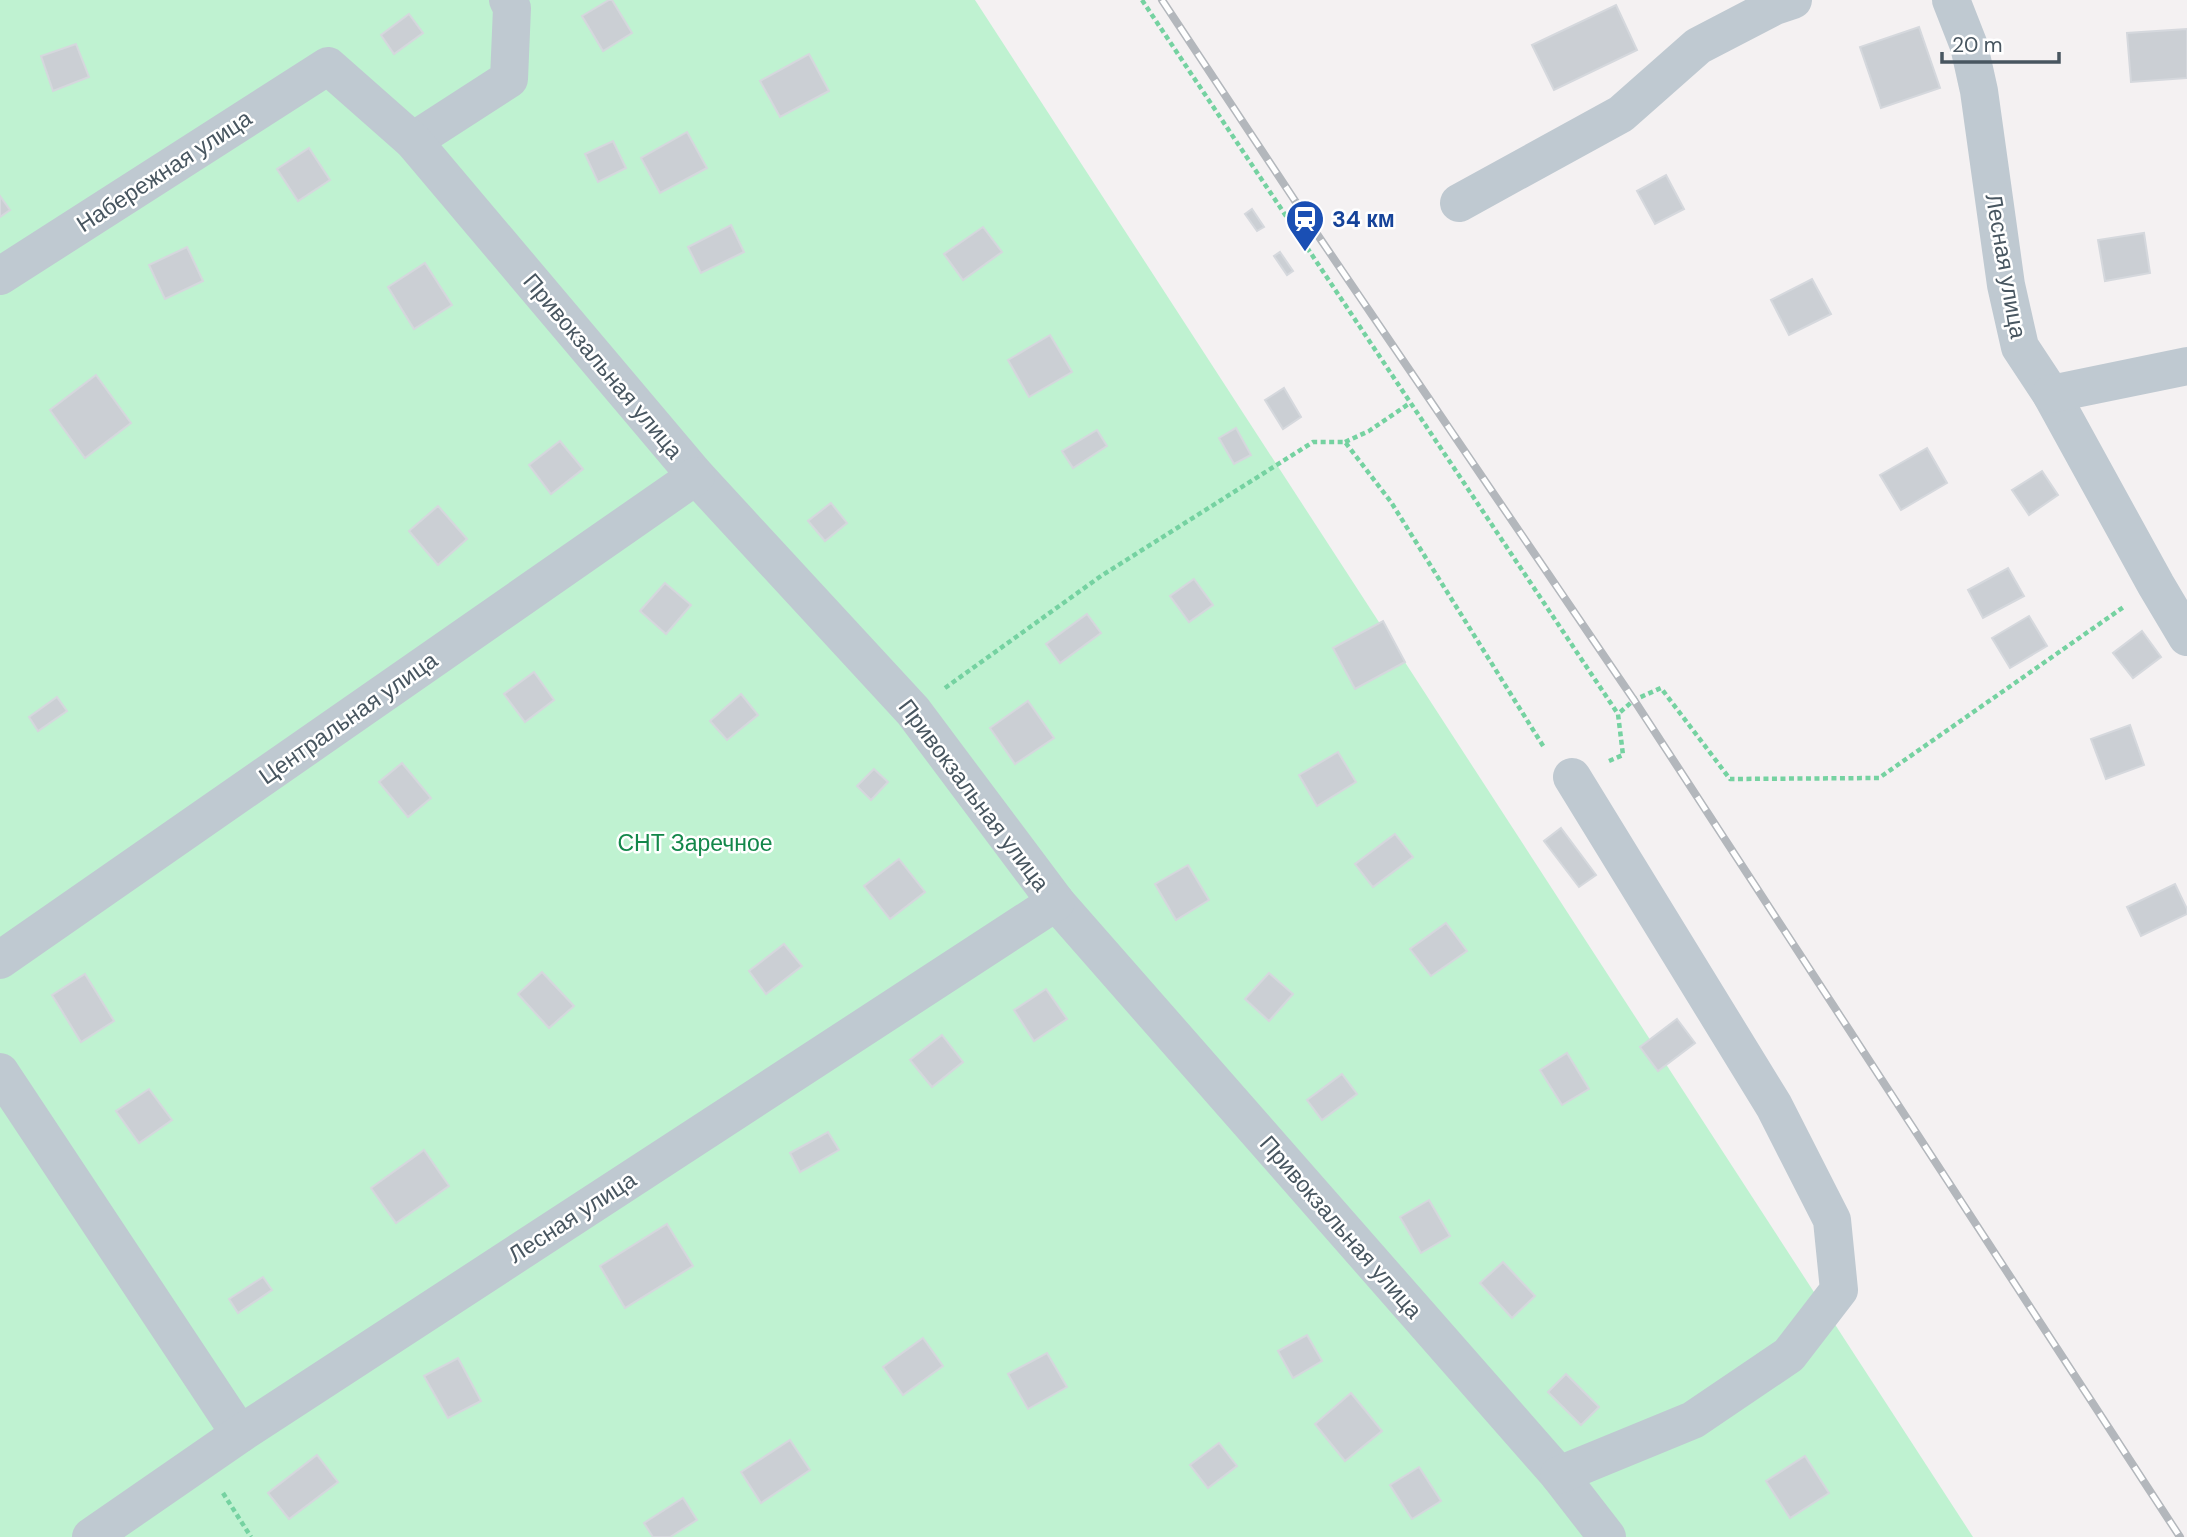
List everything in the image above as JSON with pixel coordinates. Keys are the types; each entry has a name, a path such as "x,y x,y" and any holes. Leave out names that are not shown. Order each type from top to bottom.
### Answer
{"street":[{"path":"413,141 509,79 512,8 508,0"},
{"path":"1459,203 1621,114 1698,46 1775,6 1793,0"},
{"name":"Лесная улица","path":"1951,0 1969,46 1979,91 2006,285 2020,347 2051,394 2187,637"},
{"name":"Привокзальная улица","path":"327,66 413,141 696,476 913,711 1056,902 1559,1475 1606,1537"},
{"name":"Набережная улица","path":"0,276 327,66"},
{"path":"2051,394 2187,366"},
{"name":"Центральная улица","path":"0,960 696,476"},
{"path":"1559,1475 1693,1420 1789,1355 1839,1290 1832,1220 1774,1106 1572,776"},
{"name":"Лесная улица","path":"90,1537 240,1433 1056,902"},
{"path":"0,1072 240,1433"}],"path":[{"path":"1142,0 1618,714 1623,755 1572,776 1545,749 1391,502 1345,442"},
{"path":"913,711 1101,576 1314,442 1345,442 1369,431 1410,403"},
{"path":"1618,714 1634,700 1661,688 1730,779 1879,778 2156,585"}],"green space":[{"name":"СНТ Заречное","path":"0,0 975,0 1973,1537 0,1537"}],"building":[{"path":"612,0 632,33 603,51 582,16"},
{"path":"1616,5 1637,50 1554,90 1532,45"},
{"path":"409,14 423,33 394,54 381,35"},
{"path":"1919,27 1940,88 1881,108 1860,47"},
{"path":"2187,29 2187,78 2131,82 2127,33"},
{"path":"76,44 89,77 53,91 41,56"},
{"path":"809,54 829,91 780,117 760,81"},
{"path":"687,132 707,168 660,193 641,158"},
{"path":"613,141 626,168 598,182 585,154"},
{"path":"309,148 330,180 298,201 277,169"},
{"path":"1666,175 1684,209 1655,224 1637,191"},
{"path":"0,196 10,210 0,217"},
{"path":"1252,209 1264,227 1257,231 1245,214"},
{"path":"731,225 744,252 701,273 688,247"},
{"path":"983,227 1002,252 963,280 944,254"},
{"path":"2144,233 2150,273 2105,281 2098,240"},
{"path":"187,247 203,281 165,299 149,265"},
{"path":"1280,252 1293,271 1287,275 1274,256"},
{"path":"425,263 452,305 414,329 388,287"},
{"path":"1812,279 1831,314 1789,335 1771,300"},
{"path":"1050,335 1072,372 1029,397 1008,360"},
{"path":"96,375 131,423 85,458 50,410"},
{"path":"1284,388 1301,417 1283,429 1265,400"},
{"path":"1236,428 1251,455 1234,464 1219,438"},
{"path":"1097,430 1107,446 1073,468 1062,451"},
{"path":"560,441 583,469 551,494 529,465"},
{"path":"1927,448 1947,483 1901,510 1880,475"},
{"path":"2042,471 2058,495 2029,515 2012,490"},
{"path":"831,503 847,523 825,541 808,521"},
{"path":"438,506 467,539 438,565 409,531"},
{"path":"2008,568 2024,596 1983,618 1968,590"},
{"path":"1194,579 1213,605 1189,622 1170,596"},
{"path":"665,583 691,605 666,634 640,611"},
{"path":"1087,614 1101,633 1060,663 1046,644"},
{"path":"2029,616 2047,646 2010,668 1992,638"},
{"path":"1383,621 1405,662 1355,689 1333,648"},
{"path":"2142,631 2161,657 2133,678 2113,653"},
{"path":"534,672 554,700 525,722 504,694"},
{"path":"741,694 758,715 727,740 710,721"},
{"path":"57,697 67,711 38,731 29,717"},
{"path":"1028,701 1054,738 1015,764 990,728"},
{"path":"2130,725 2144,765 2106,779 2091,739"},
{"path":"1338,752 1356,782 1317,806 1299,775"},
{"path":"402,763 431,798 408,817 379,782"},
{"path":"874,769 888,782 871,800 857,786"},
{"path":"1561,828 1596,875 1579,887 1544,841"},
{"path":"1395,834 1413,857 1373,887 1355,864"},
{"path":"899,859 925,892 890,919 864,886"},
{"path":"1188,865 1209,900 1176,920 1155,884"},
{"path":"2175,884 2187,914 2141,936 2127,907"},
{"path":"1446,923 1467,951 1431,976 1410,949"},
{"path":"784,944 802,966 766,994 749,971"},
{"path":"542,972 574,1006 549,1028 518,994"},
{"path":"1269,973 1293,994 1269,1021 1245,999"},
{"path":"85,974 114,1021 81,1042 52,995"},
{"path":"1046,989 1067,1019 1034,1041 1014,1010"},
{"path":"1677,1019 1695,1043 1658,1071 1640,1047"},
{"path":"942,1035 963,1062 932,1087 910,1060"},
{"path":"1567,1053 1589,1089 1562,1105 1540,1070"},
{"path":"1342,1074 1357,1094 1322,1120 1307,1100"},
{"path":"149,1089 172,1120 139,1143 116,1111"},
{"path":"828,1132 839,1150 800,1172 790,1153"},
{"path":"424,1150 449,1186 396,1223 371,1188"},
{"path":"1429,1200 1450,1236 1421,1253 1400,1217"},
{"path":"667,1224 693,1266 625,1308 600,1266"},
{"path":"1503,1262 1535,1296 1512,1318 1480,1283"},
{"path":"263,1277 272,1290 238,1313 229,1299"},
{"path":"1307,1335 1322,1361 1293,1378 1278,1351"},
{"path":"923,1338 943,1366 903,1395 883,1367"},
{"path":"1047,1353 1067,1387 1028,1409 1008,1374"},
{"path":"458,1358 481,1401 448,1418 424,1376"},
{"path":"1566,1374 1599,1407 1581,1425 1548,1392"},
{"path":"1351,1393 1382,1431 1345,1461 1315,1424"},
{"path":"790,1440 810,1470 761,1503 741,1472"},
{"path":"1219,1443 1237,1466 1208,1488 1190,1465"},
{"path":"317,1455 338,1482 289,1519 268,1493"},
{"path":"1805,1456 1829,1493 1790,1518 1766,1481"},
{"path":"1419,1467 1441,1501 1412,1519 1390,1485"},
{"path":"683,1498 697,1520 670,1537 653,1537 644,1523"}],"railway":[{"path":"1162,0 1317,234 1634,700 2180,1537"}],"place":[{"name":"34 км","path":"1305,253"}]}
